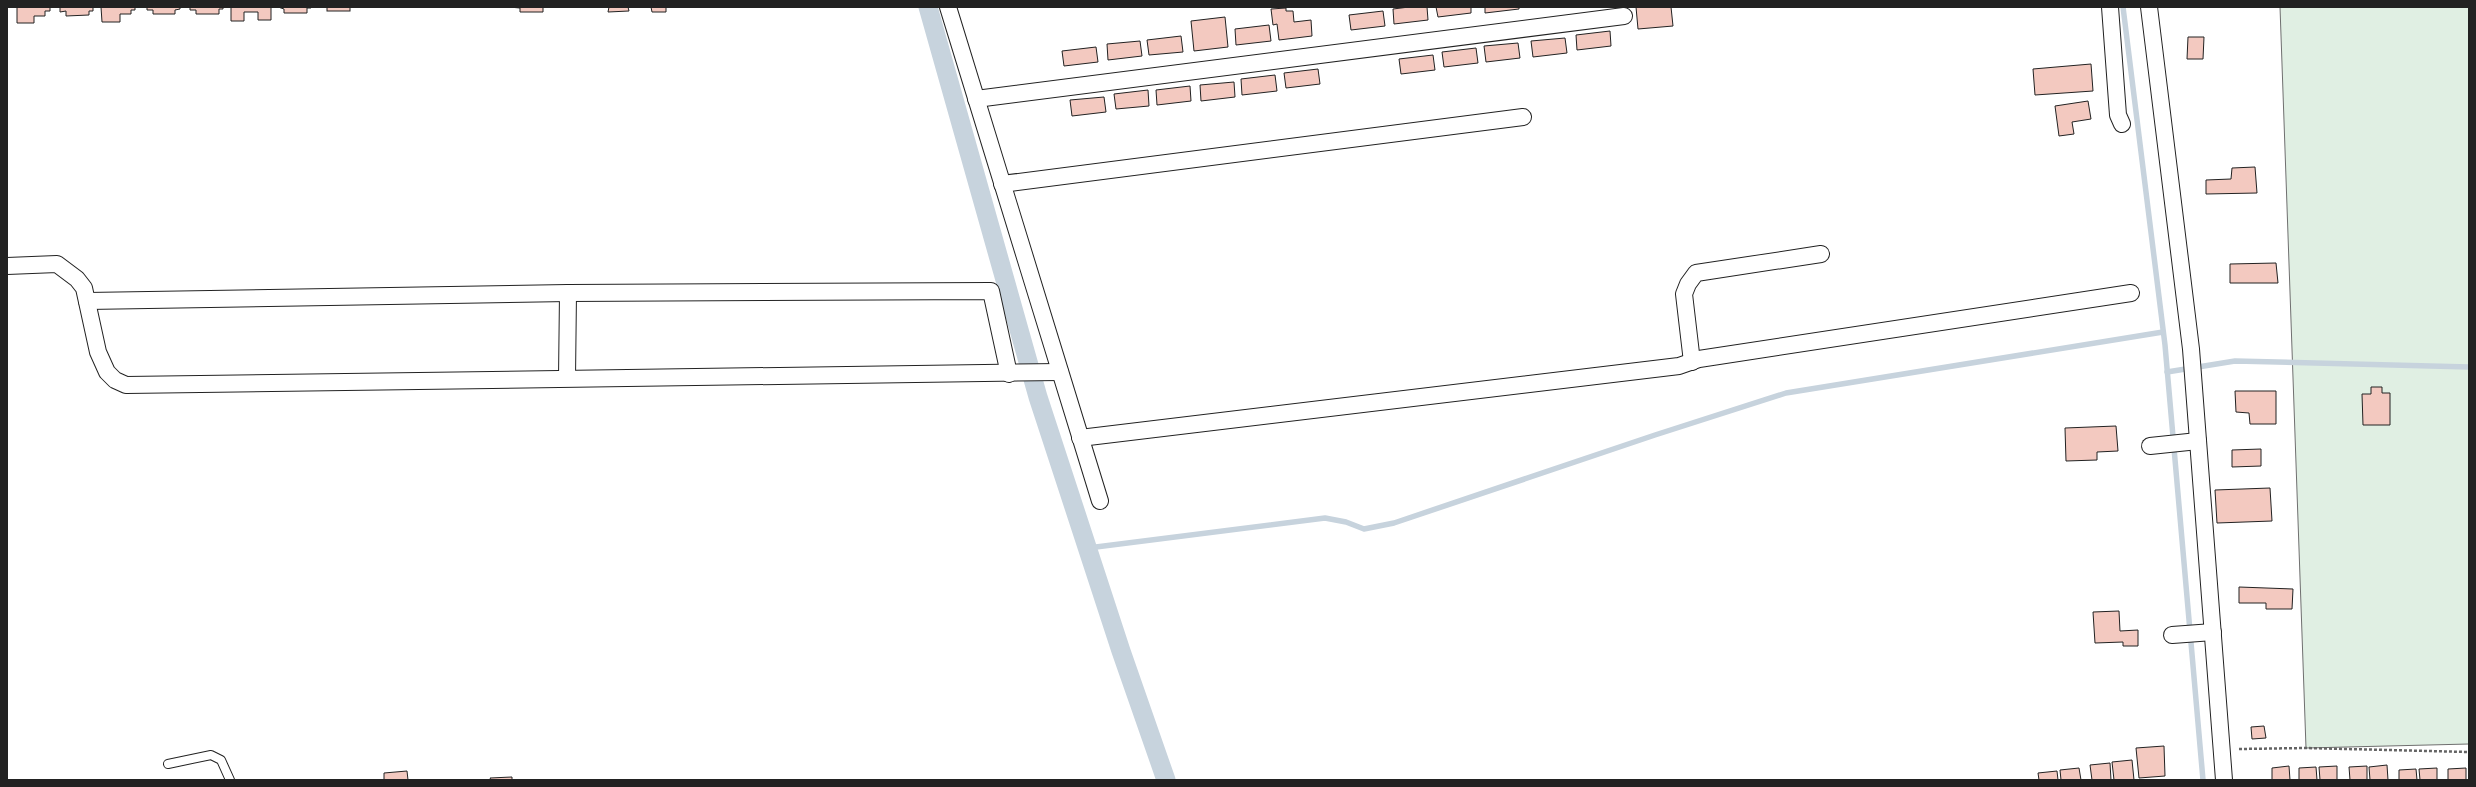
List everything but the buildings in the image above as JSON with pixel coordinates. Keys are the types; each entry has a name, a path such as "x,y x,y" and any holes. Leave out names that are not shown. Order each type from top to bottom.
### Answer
{"street":[{"path":"948,7 1002,184 1055,373 1080,438 1100,501"},
{"path":"2110,7 2118,115 2122,124"},
{"path":"2149,7 2192,365 2192,442 2207,632 2222,749 2224,780"},
{"path":"976,99 1624,16"},
{"path":"1002,184 1523,117"},
{"path":"1692,362 1684,294 1688,284 1696,273 1821,254"},
{"path":"7,266 57,264 77,279 84,288 98,352 107,372 126,384 1055,373"},
{"path":"87,301 568,293 991,291 1013,374"},
{"path":"568,293 568,378"},
{"path":"1080,438 1679,366 1692,362 2131,293"},
{"path":"2155,446 2192,442"},
{"path":"2175,635 2207,632"}],"lane":[{"path":"168,764 211,755 221,760 230,780"}],"path":[{"path":"2222,749 2306,748 2469,752"}],"green space":[{"path":"2280,7 2469,7 2469,744 2306,748"}],"waterway":[{"path":"928,7 1038,397 1121,651 1166,780"},
{"path":"2123,7 2165,345 2203,780"},
{"path":"1088,548 1325,518 1346,522 1364,529 1394,523 1655,435 1786,393 2163,332"},
{"path":"2167,372 2235,361 2469,367"}]}
